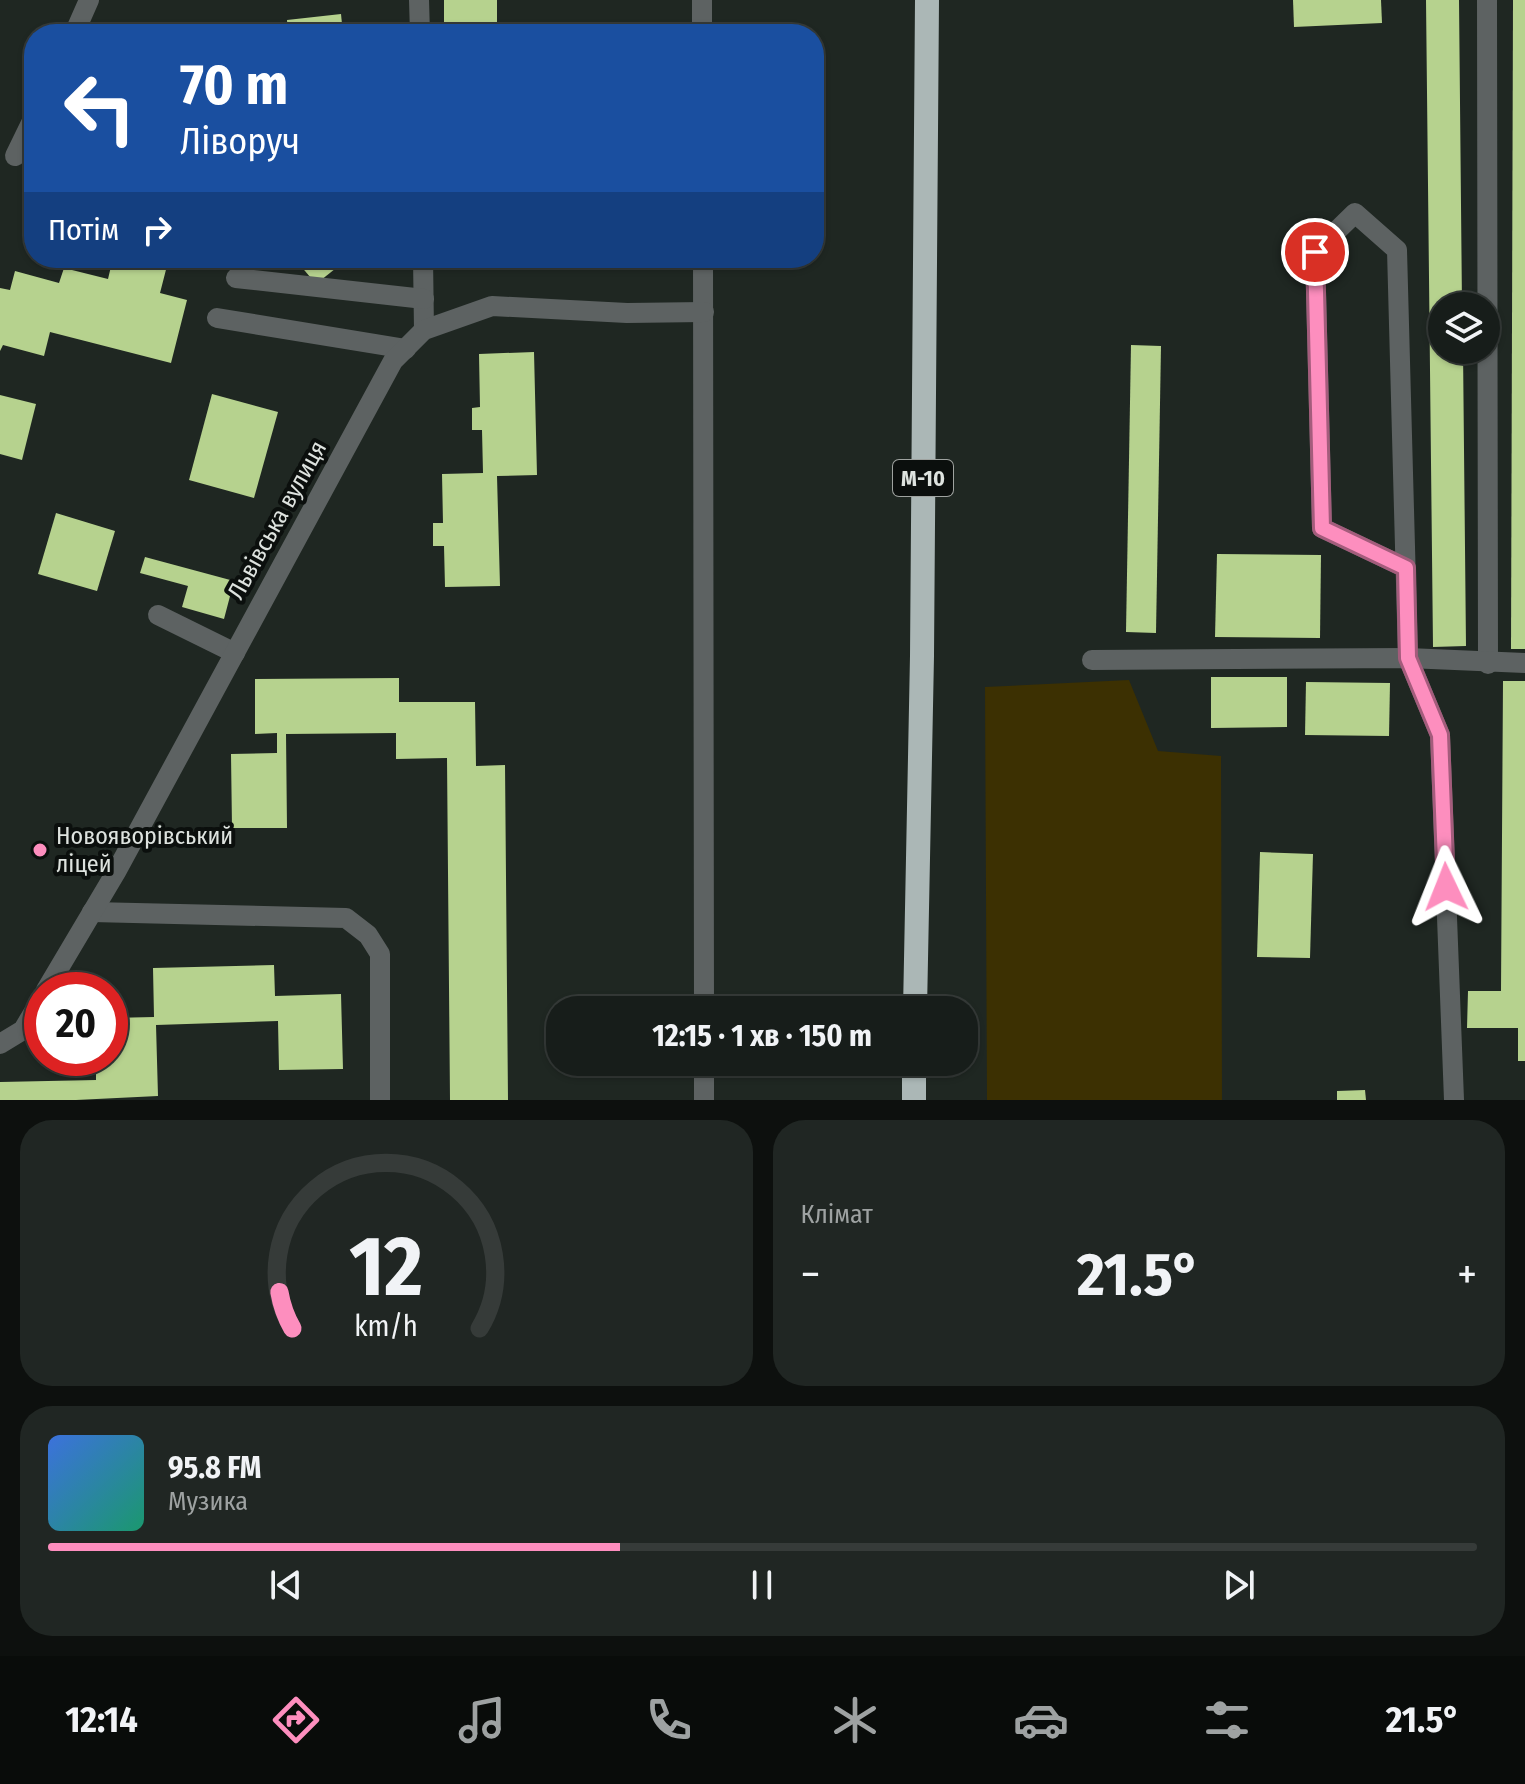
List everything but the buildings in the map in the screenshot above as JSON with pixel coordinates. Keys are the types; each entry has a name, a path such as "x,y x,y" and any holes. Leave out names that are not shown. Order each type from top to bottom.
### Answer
{"highway":[{"name":"М-10","path":"915,996 922,656 927,0"},
{"path":"914,1076 914,1100"}],"street":[{"path":"78,24 89,0"},
{"path":"419,0 420,24"},
{"path":"702,0 702,24"},
{"path":"1487,0 1488,664"},
{"path":"15,156 24,138"},
{"path":"1406,568 1322,528 1315,252 1355,213 1397,250 1406,568 1408,658 1440,735 1454,1100"},
{"path":"423,268 424,330"},
{"path":"703,268 704,996"},
{"path":"236,278 424,299"},
{"name":"Львівська вулиця","path":"57,972 235,653 393,361 424,330 492,306 627,313 704,312"},
{"path":"217,318 406,349"},
{"path":"158,615 235,653"},
{"path":"1092,660 1408,658 1488,664 1525,663"},
{"path":"92,912 346,918 368,935 380,954 380,1100"},
{"path":"0,1044 24,1028"},
{"path":"704,1076 704,1100"}],"shaded area":[{"path":"1129,680 1158,751 1221,756 1222,1100 987,1100 985,687"}],"place":[{"name":"Новояворівський ліцей","path":"40,850"}],"route":[{"path":"1315,252 1322,528 1406,568 1408,658 1440,735 1446,887"}]}
